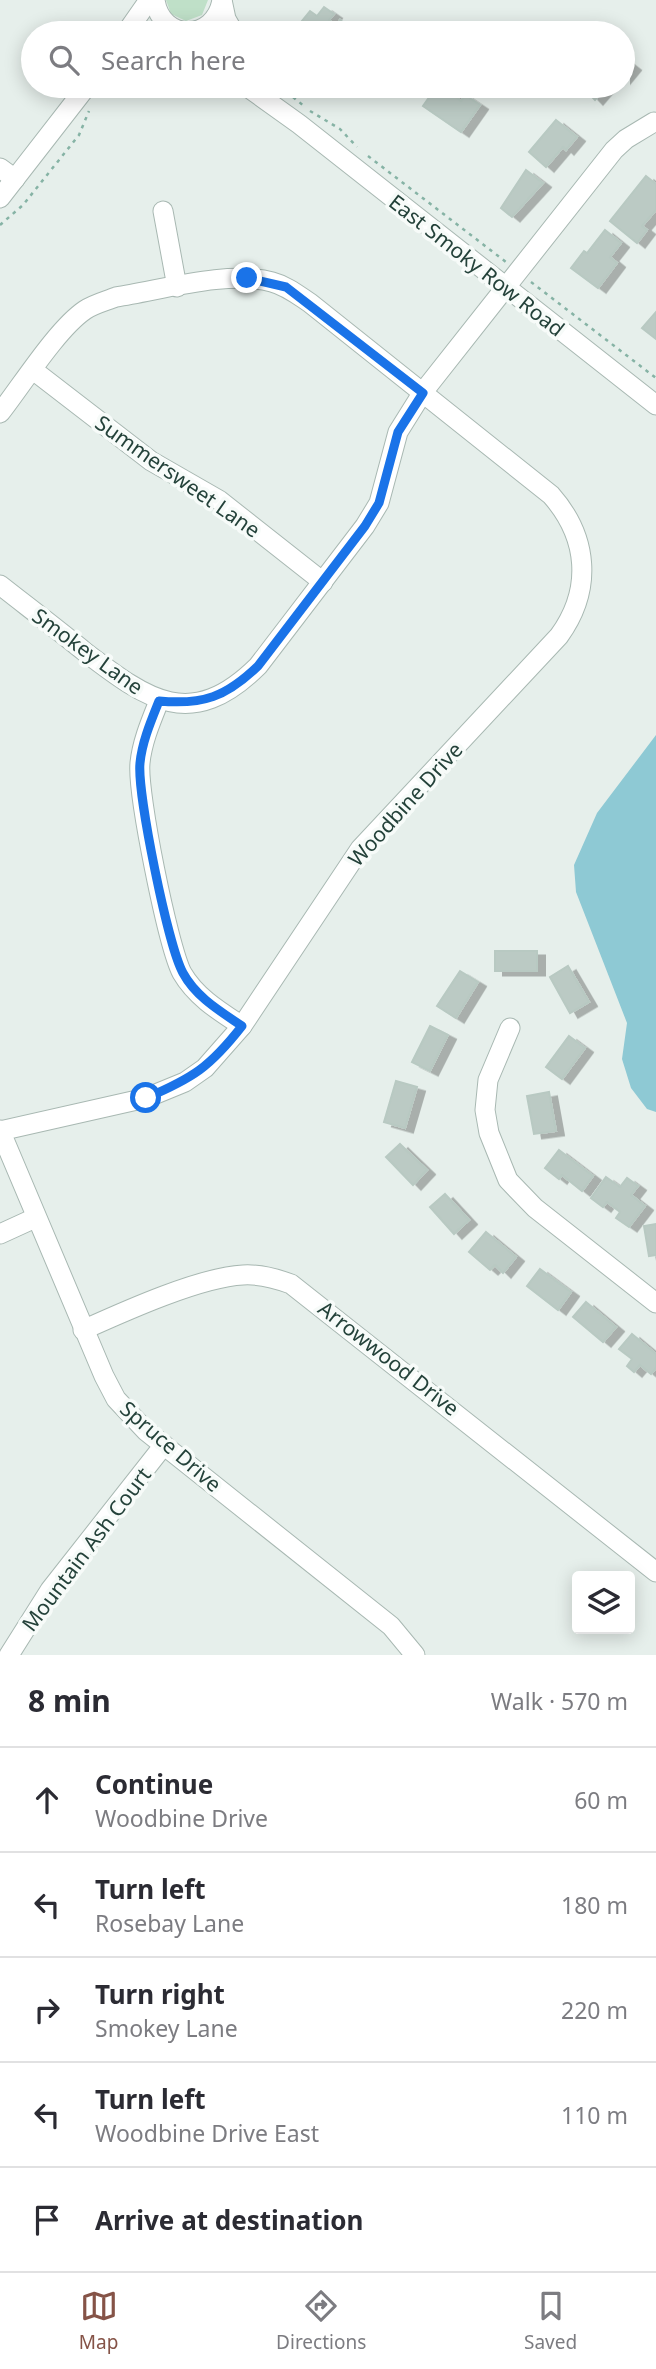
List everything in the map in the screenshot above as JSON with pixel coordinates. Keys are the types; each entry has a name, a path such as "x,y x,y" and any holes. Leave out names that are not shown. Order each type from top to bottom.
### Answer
{"street":[{"path":"134,21 149,0"},
{"path":"155,0 162,21"},
{"path":"213,21 222,0"},
{"path":"222,0 227,21"},
{"path":"0,198 7,173 76,98"},
{"path":"263,98 299,124"},
{"path":"276,98 299,124"},
{"name":"Smokey Lane","path":"0,585 129,685 159,701 187,704 204,701 239,685 258,666 323,582 379,503 398,432 423,393 614,150 654,122"},
{"name":"East Smoky Row Road","path":"299,124 656,405"},
{"path":"163,211 177,287"},
{"name":"Woodbine Drive","path":"0,413 85,310 116,297 247,278 286,287 551,495 564,509 574,527 583,557 578,600 569,622 542,657 360,849 242,1026 205,1068 175,1086 146,1098 0,1131"},
{"name":"Summersweet Lane","path":"33,370 151,461 219,500 323,582"},
{"path":"159,701 140,763 140,792 172,943 181,971 192,987 242,1026"},
{"path":"510,1028 488,1080 485,1110 488,1133 508,1180 535,1208 656,1303"},
{"name":"Spruce Drive","path":"0,1131 83,1330 116,1399 133,1419 164,1445 391,1626 415,1655"},
{"path":"0,1234 35,1218"},
{"name":"Arrowwood Drive","path":"83,1330 159,1299 240,1275 257,1275 291,1284 656,1572"},
{"name":"Mountain Ash Court","path":"9,1655 50,1590 164,1445"}],"path":[{"path":"297,98 340,129 359,149 656,378"},
{"path":"0,225 23,205 79,135 91,107"}],"green space":[{"path":"166,0 208,0 202,15 186,21 171,14"}],"water":[{"path":"656,735 656,1112 647,1109 631,1088 622,1059 627,1023 576,892 574,865 597,813"}],"building":[{"path":"324,7 334,14 330,21 302,21 310,11 317,16"},
{"path":"429,98 457,98 461,101 463,98 470,98 480,105 461,132 423,106"},
{"path":"556,120 577,137 566,150 563,147 546,167 529,152"},
{"path":"526,170 543,183 512,217 501,208"},
{"path":"646,176 656,184 656,210 642,226 647,230 637,243 610,221"},
{"path":"605,230 621,243 610,257 617,263 598,288 571,268"},
{"path":"656,312 656,339 642,328"},
{"path":"495,951 537,951 537,971 495,971"},
{"path":"568,966 589,1002 570,1013 550,977"},
{"path":"460,971 478,982 456,1018 437,1006"},
{"path":"430,1026 448,1035 430,1071 412,1062"},
{"path":"569,1036 585,1048 562,1079 546,1067"},
{"path":"396,1081 417,1087 405,1128 384,1122"},
{"path":"549,1092 556,1131 534,1134 527,1096"},
{"path":"400,1144 427,1170 413,1185 386,1157"},
{"path":"559,1150 593,1176 582,1191 562,1175 559,1179 545,1168"},
{"path":"606,1177 620,1187 627,1178 638,1186 631,1195 645,1206 629,1227 616,1218 620,1212 607,1202 603,1207 591,1198"},
{"path":"445,1194 469,1220 454,1234 430,1207"},
{"path":"656,1224 656,1255 649,1256 644,1226"},
{"path":"486,1232 516,1257 503,1273 495,1265 490,1270 469,1252"},
{"path":"540,1269 571,1292 558,1310 527,1286"},
{"path":"586,1302 616,1327 603,1342 573,1317"},
{"path":"632,1334 656,1354 656,1368 651,1374 640,1365 634,1372 627,1366 632,1359 619,1349"}],"route":[{"path":"146,1098 184,1082 205,1068 242,1026 192,987 181,971 172,943 140,792 140,763 159,701 187,704 204,701 239,685 258,666 365,526 379,503 398,432 423,393 286,287 247,278"}]}
